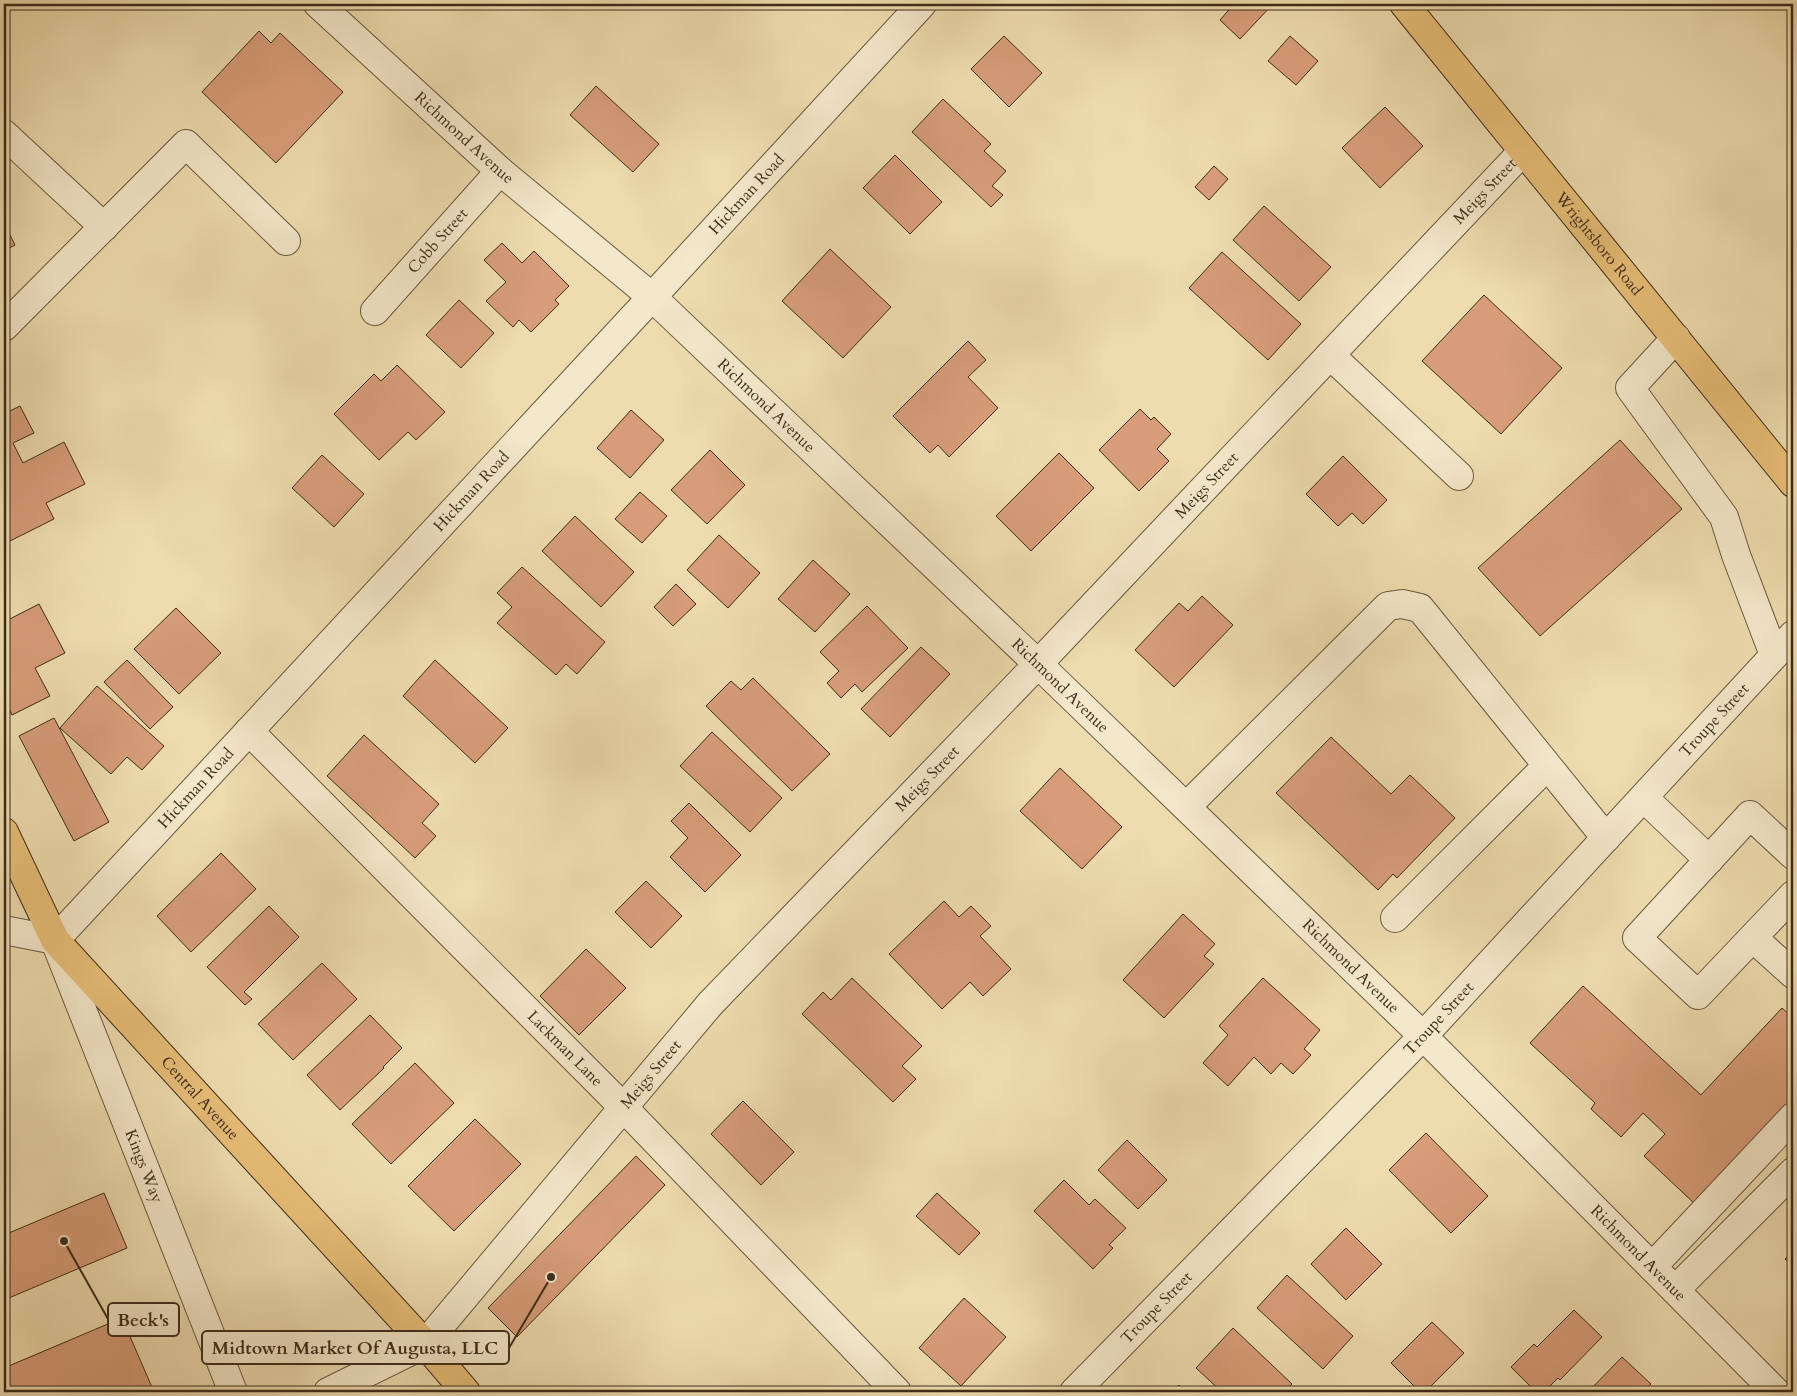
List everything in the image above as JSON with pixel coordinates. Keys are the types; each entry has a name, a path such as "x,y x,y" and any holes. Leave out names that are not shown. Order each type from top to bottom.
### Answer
{"main road":[{"name":"Wrightsboro Road","path":"1404,4 1793,483"},
{"name":"Central Avenue","path":"4,832 55,940 425,1344 466,1392"},
{"name":"Central Avenue","path":"425,1344 481,1392"}],"street":[{"name":"Richmond Avenue","path":"318,4 500,171 652,297 1038,664 1423,1036 1776,1392"},
{"name":"Hickman Road","path":"55,940 922,4"},
{"path":"4,134 104,226"},
{"path":"4,327 186,144 286,241"},
{"name":"Meigs Street","path":"328,1392 425,1344 710,1004 1038,664 1523,151"},
{"name":"Cobb Street","path":"375,311 500,171"},
{"path":"1676,338 1630,388 1724,517 1736,556 1774,655"},
{"path":"1330,355 1459,476"},
{"path":"1186,807 1388,606 1402,604 1420,608 1606,838"},
{"name":"Troupe Street","path":"1074,1392 1423,1036 1793,635"},
{"name":"Lackman Lane","path":"250,731 623,1107 897,1392"},
{"path":"1395,918 1547,766"},
{"path":"1644,798 1710,860"},
{"path":"1793,855 1750,815 1637,938 1698,995 1793,896"},
{"path":"4,930 55,940"},
{"path":"1753,938 1793,974"},
{"name":"Kings Way","path":"55,940 234,1392"},
{"path":"1652,1267 1793,1116"},
{"path":"1675,1290 1793,1172"}],"building":[{"path":"1234,4 1273,4 1240,39 1220,20"},
{"path":"259,31 271,43 280,33 343,92 276,163 202,92"},
{"path":"1004,36 1042,73 1009,107 971,69"},
{"path":"1290,36 1318,61 1296,85 1268,61"},
{"path":"596,86 659,144 633,172 570,115"},
{"path":"943,99 991,144 984,151 1006,171 992,186 1003,195 991,207 912,132"},
{"path":"1385,107 1423,146 1380,188 1342,148"},
{"path":"895,155 942,202 910,234 863,188"},
{"path":"1214,166 1228,179 1209,200 1195,187"},
{"path":"1264,206 1331,267 1299,301 1233,240"},
{"path":"4,223 15,245 4,251"},
{"path":"502,243 522,263 534,251 569,286 555,300 559,304 531,332 519,320 513,327 486,301 506,282 484,260"},
{"path":"830,249 891,307 843,358 782,301"},
{"path":"1222,252 1301,324 1268,360 1189,288"},
{"path":"1484,295 1562,368 1501,434 1422,361"},
{"path":"459,300 494,333 461,368 426,335"},
{"path":"968,341 986,360 968,377 998,408 949,457 938,445 930,453 893,416"},
{"path":"397,365 445,412 416,440 408,432 379,460 334,414 374,374 381,381"},
{"path":"20,406 34,433 13,443 23,463 64,442 85,484 46,503 54,519 4,544 4,414"},
{"path":"1140,409 1151,420 1154,417 1171,434 1157,449 1169,461 1139,491 1099,450"},
{"path":"631,410 664,440 630,478 597,448"},
{"path":"1620,440 1682,509 1540,636 1478,568"},
{"path":"710,450 745,485 707,524 671,490"},
{"path":"1059,453 1094,488 1031,551 996,516"},
{"path":"322,455 364,494 334,527 292,488"},
{"path":"1343,456 1387,500 1363,524 1352,513 1338,526 1306,494"},
{"path":"640,492 667,516 642,543 615,519"},
{"path":"575,516 634,572 601,607 542,551"},
{"path":"719,535 760,573 728,608 687,570"},
{"path":"813,560 850,594 815,632 778,599"},
{"path":"522,567 605,642 577,674 566,664 556,675 497,623 512,607 497,593"},
{"path":"676,584 696,604 673,626 654,607"},
{"path":"1202,596 1233,625 1174,687 1135,650 1179,603 1188,611"},
{"path":"39,604 65,653 35,668 50,696 12,715 4,699 4,622"},
{"path":"867,606 908,648 862,692 855,684 841,698 827,683 839,671 820,652"},
{"path":"176,608 221,653 179,694 134,649"},
{"path":"921,647 950,674 890,737 861,709"},
{"path":"127,660 173,707 150,729 104,682"},
{"path":"435,660 508,728 475,763 403,696"},
{"path":"753,678 830,754 792,791 706,706 731,681 741,690"},
{"path":"97,686 164,746 142,770 127,757 111,774 60,728"},
{"path":"54,718 109,822 74,841 19,736"},
{"path":"712,732 782,798 750,832 680,766"},
{"path":"364,735 439,804 422,823 436,836 415,858 327,776"},
{"path":"1331,737 1391,794 1410,775 1455,818 1397,878 1393,874 1378,890 1276,793"},
{"path":"1060,768 1122,827 1082,869 1020,811"},
{"path":"689,803 741,855 705,892 670,857 688,838 671,821"},
{"path":"221,853 256,889 191,952 157,916"},
{"path":"646,881 682,916 651,948 615,912"},
{"path":"944,901 959,917 971,906 991,926 980,936 1011,969 983,996 970,982 942,1009 889,954"},
{"path":"269,906 299,937 244,992 252,999 245,1005 207,967"},
{"path":"1183,914 1215,944 1204,956 1214,964 1164,1018 1123,980"},
{"path":"586,949 626,988 579,1035 540,996"},
{"path":"322,963 357,999 293,1060 258,1024"},
{"path":"852,978 922,1046 902,1066 916,1079 893,1102 802,1014 823,992 831,1000"},
{"path":"1263,978 1320,1030 1304,1049 1311,1055 1293,1074 1281,1063 1271,1074 1254,1057 1228,1086 1203,1063 1228,1035 1219,1026"},
{"path":"1583,986 1701,1095 1782,1008 1793,1018 1793,1102 1697,1206 1644,1156 1665,1134 1643,1113 1621,1137 1591,1109 1595,1103 1530,1043"},
{"path":"370,1015 402,1048 340,1110 307,1075"},
{"path":"415,1063 454,1103 391,1164 352,1124"},
{"path":"743,1101 794,1152 761,1185 711,1134"},
{"path":"475,1119 521,1164 454,1231 408,1186"},
{"path":"1426,1133 1488,1196 1451,1233 1389,1170"},
{"path":"1127,1140 1167,1180 1138,1209 1098,1170"},
{"path":"636,1156 665,1185 517,1337 488,1308"},
{"path":"1064,1180 1089,1205 1095,1199 1126,1228 1109,1245 1113,1248 1093,1269 1034,1211"},
{"path":"104,1193 127,1248 4,1300 4,1235"},
{"path":"937,1193 980,1233 959,1255 916,1216"},
{"path":"1346,1228 1382,1264 1346,1300 1311,1264"},
{"path":"1793,1251 1793,1266 1785,1259"},
{"path":"1287,1275 1353,1336 1323,1369 1257,1308"},
{"path":"964,1298 1006,1337 961,1386 919,1348"},
{"path":"1574,1310 1602,1337 1560,1380 1558,1378 1544,1392 1536,1392 1511,1367 1534,1344 1537,1347"},
{"path":"122,1318 154,1392 4,1392 4,1368"},
{"path":"1432,1322 1464,1353 1425,1392 1420,1392 1391,1363"},
{"path":"1233,1328 1292,1384 1284,1392 1222,1392 1196,1368"},
{"path":"1622,1357 1651,1384 1643,1392 1588,1392"},
{"path":"1179,1385 1186,1392 1172,1392"}],"place":[{"name":"Beck's","path":"64,1241"},
{"name":"Midtown Market Of Augusta, LLC","path":"551,1277"}]}
